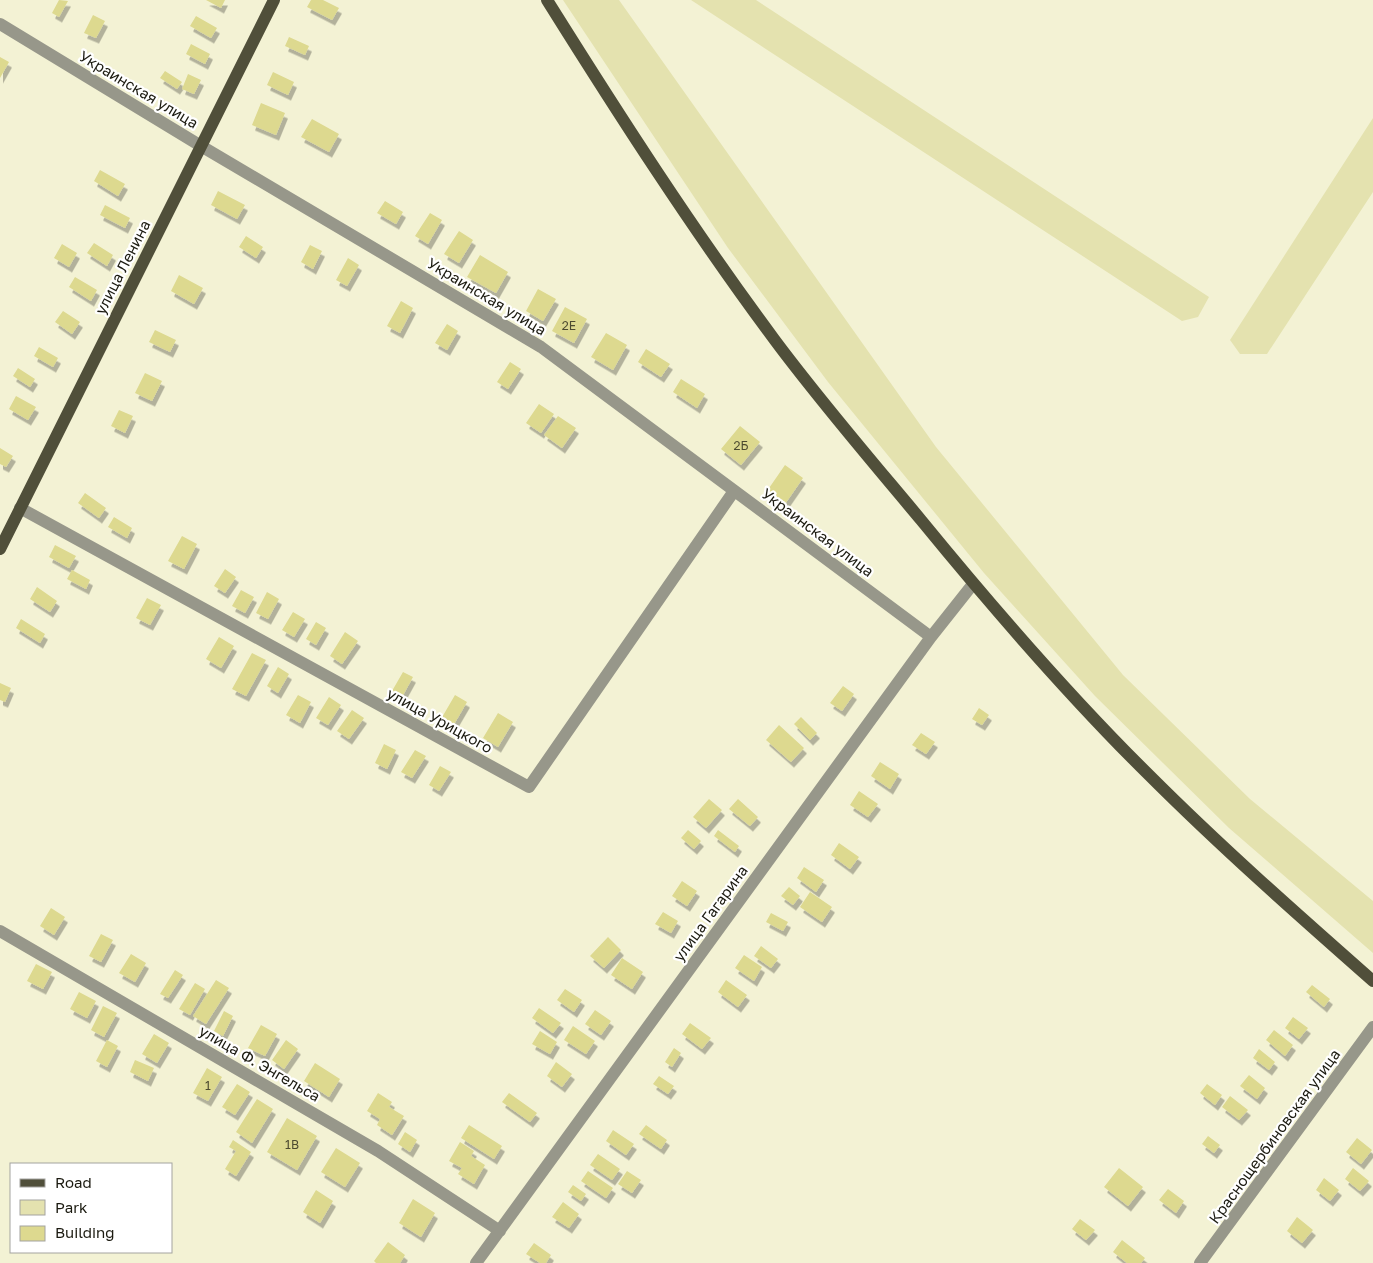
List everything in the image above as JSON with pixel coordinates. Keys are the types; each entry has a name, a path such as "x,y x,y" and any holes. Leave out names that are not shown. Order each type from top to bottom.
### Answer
{"main road":[{"name":"улица Ленина","path":"0,550 274,0"},
{"path":"547,0 644,151 732,282 827,407 973,584 1089,714 1148,774 1216,840 1373,981"}],"street":[{"name":"Украинская улица","path":"0,24 201,146 541,347 931,636"},
{"name":"улица Урицкого","path":"20,508 529,788 734,491"},
{"name":"улица Гагарина","path":"476,1263 931,636 973,584"},
{"name":"улица Ф. Энгельса","path":"0,930 378,1151 500,1231"},
{"name":"Краснощербиновская улица","path":"1200,1263 1373,1028"}],"green space":[{"path":"563,0 619,0 936,447 1123,675 1250,799 1373,901 1373,953 1229,828 1095,696 984,573 828,382 728,248"},
{"path":"691,0 756,0 1209,297 1198,317 1182,321"},
{"path":"1373,118 1373,192 1267,354 1240,354 1230,340"}],"building":[{"path":"59,0 68,1 59,17 52,13"},
{"path":"206,0 225,0 221,8"},
{"path":"311,0 323,0 339,8 332,20 307,7"},
{"path":"93,15 105,21 96,38 84,33"},
{"path":"196,16 217,28 211,38 190,26"},
{"path":"289,37 309,46 305,55 285,46"},
{"path":"191,44 210,54 205,64 186,54"},
{"path":"0,57 9,62 0,78"},
{"path":"165,71 182,82 177,89 160,78"},
{"path":"273,72 294,82 288,95 267,85"},
{"path":"188,74 201,80 194,94 182,89"},
{"path":"261,103 285,113 276,135 252,125"},
{"path":"312,119 339,134 329,152 301,137"},
{"path":"100,170 125,184 118,196 94,181"},
{"path":"218,191 245,205 237,219 211,205"},
{"path":"385,201 403,212 396,224 377,213"},
{"path":"105,205 130,218 125,228 100,215"},
{"path":"430,213 442,220 428,244 415,236"},
{"path":"459,231 473,240 459,263 444,254"},
{"path":"246,236 263,247 256,258 239,247"},
{"path":"94,243 113,255 107,266 87,253"},
{"path":"62,244 77,253 69,267 54,258"},
{"path":"310,245 322,251 313,269 301,262"},
{"path":"480,255 508,272 496,293 467,277"},
{"path":"348,258 359,265 347,286 336,280"},
{"path":"179,275 203,288 194,304 171,291"},
{"path":"75,277 97,290 91,301 69,287"},
{"path":"538,289 556,299 543,321 526,311"},
{"path":"401,301 413,308 400,333 387,326"},
{"path":"565,307 587,319 574,343 552,331"},
{"path":"63,311 80,322 72,334 55,322"},
{"path":"447,324 458,331 447,350 435,343"},
{"path":"155,330 176,340 170,352 149,342"},
{"path":"606,333 627,345 613,370 591,357"},
{"path":"39,347 58,358 53,367 34,356"},
{"path":"646,349 670,364 661,377 638,362"},
{"path":"510,362 521,369 508,389 497,382"},
{"path":"18,368 35,379 30,387 13,376"},
{"path":"145,373 162,381 152,401 135,393"},
{"path":"681,379 705,394 697,408 673,392"},
{"path":"16,396 36,407 28,420 9,409"},
{"path":"539,404 554,414 541,433 526,423"},
{"path":"119,410 133,416 125,433 111,426"},
{"path":"558,416 576,428 562,448 544,435"},
{"path":"740,426 760,442 741,465 721,449"},
{"path":"0,448 13,456 6,467 0,464"},
{"path":"785,465 803,478 785,504 767,491"},
{"path":"85,493 106,508 99,518 78,503"},
{"path":"114,517 132,528 127,538 108,527"},
{"path":"182,536 197,544 184,569 168,561"},
{"path":"55,545 76,556 69,568 49,557"},
{"path":"225,569 236,577 225,593 214,586"},
{"path":"72,570 90,580 86,589 67,579"},
{"path":"37,587 57,601 50,612 30,599"},
{"path":"241,590 254,597 245,613 232,606"},
{"path":"267,592 279,599 268,619 256,613"},
{"path":"147,598 161,605 150,625 136,618"},
{"path":"293,612 305,619 294,637 282,630"},
{"path":"21,619 45,634 40,643 16,628"},
{"path":"316,622 326,628 316,645 306,639"},
{"path":"345,632 358,641 342,664 330,656"},
{"path":"219,637 234,646 221,668 206,659"},
{"path":"252,653 266,660 246,696 232,689"},
{"path":"278,667 289,674 278,693 267,686"},
{"path":"403,672 413,677 402,697 392,691"},
{"path":"0,683 11,688 5,702 0,700"},
{"path":"843,686 854,694 842,711 830,703"},
{"path":"298,695 311,702 300,723 286,715"},
{"path":"455,695 467,702 453,726 441,719"},
{"path":"329,697 341,705 328,725 316,718"},
{"path":"979,708 989,715 982,725 972,719"},
{"path":"352,710 364,718 349,739 337,731"},
{"path":"498,713 513,722 498,747 483,738"},
{"path":"801,717 817,733 810,740 794,724"},
{"path":"779,725 804,748 791,762 766,740"},
{"path":"921,733 935,742 926,754 912,745"},
{"path":"384,744 396,750 387,769 375,763"},
{"path":"415,750 426,756 412,778 401,772"},
{"path":"880,762 899,774 890,789 871,776"},
{"path":"440,766 451,772 439,791 429,785"},
{"path":"859,791 878,804 868,817 850,805"},
{"path":"709,799 722,810 706,828 693,817"},
{"path":"738,799 758,817 750,826 729,809"},
{"path":"688,830 701,841 694,849 681,838"},
{"path":"718,830 739,846 735,852 714,836"},
{"path":"839,843 859,857 850,869 831,855"},
{"path":"804,867 824,880 816,892 797,878"},
{"path":"682,881 697,891 687,906 672,896"},
{"path":"789,887 800,896 793,905 781,896"},
{"path":"810,892 832,907 822,922 800,907"},
{"path":"51,908 65,917 54,935 40,926"},
{"path":"663,912 678,921 671,933 655,924"},
{"path":"771,913 788,922 783,931 766,922"},
{"path":"101,934 113,940 101,962 89,956"},
{"path":"608,937 621,950 604,968 590,956"},
{"path":"761,946 778,959 771,968 754,956"},
{"path":"131,954 146,963 135,982 119,973"},
{"path":"744,955 762,967 754,981 735,968"},
{"path":"622,958 643,972 632,989 611,975"},
{"path":"36,964 52,972 43,989 27,981"},
{"path":"175,970 183,975 168,998 160,994"},
{"path":"216,980 229,988 206,1024 193,1016"},
{"path":"726,980 747,995 738,1007 718,992"},
{"path":"195,983 205,989 190,1015 179,1009"},
{"path":"1312,985 1330,999 1324,1007 1306,992"},
{"path":"565,989 582,1000 574,1012 557,1000"},
{"path":"79,992 96,1001 87,1018 70,1009"},
{"path":"103,1006 117,1013 104,1037 91,1030"},
{"path":"539,1008 561,1023 553,1033 532,1018"},
{"path":"595,1010 611,1021 601,1035 585,1024"},
{"path":"224,1011 233,1016 223,1036 214,1031"},
{"path":"1293,1017 1308,1028 1299,1039 1285,1028"},
{"path":"690,1023 711,1038 702,1049 682,1034"},
{"path":"261,1025 277,1034 265,1056 248,1048"},
{"path":"573,1026 595,1041 586,1054 564,1040"},
{"path":"1274,1030 1293,1045 1285,1056 1266,1040"},
{"path":"540,1031 557,1042 550,1054 532,1044"},
{"path":"154,1034 169,1043 157,1063 142,1054"},
{"path":"107,1040 118,1046 107,1067 96,1061"},
{"path":"286,1040 298,1049 284,1069 272,1060"},
{"path":"674,1048 681,1053 672,1067 665,1062"},
{"path":"1259,1049 1275,1062 1269,1070 1253,1058"},
{"path":"135,1060 154,1068 148,1081 130,1072"},
{"path":"556,1062 572,1074 562,1087 547,1076"},
{"path":"315,1063 340,1079 329,1097 304,1081"},
{"path":"207,1068 222,1077 208,1101 193,1093"},
{"path":"1249,1075 1265,1088 1257,1099 1240,1086"},
{"path":"659,1076 674,1086 668,1094 653,1084"},
{"path":"237,1084 250,1092 235,1115 222,1107"},
{"path":"1207,1084 1222,1095 1215,1105 1200,1093"},
{"path":"378,1093 392,1102 389,1107 404,1116 392,1135 377,1125 380,1119 367,1111"},
{"path":"509,1093 537,1113 530,1122 502,1102"},
{"path":"1230,1096 1248,1110 1239,1120 1222,1107"},
{"path":"257,1099 273,1109 252,1143 236,1132"},
{"path":"287,1118 317,1136 297,1170 267,1152"},
{"path":"469,1125 502,1146 494,1159 461,1138"},
{"path":"646,1125 667,1140 661,1149 639,1134"},
{"path":"613,1130 634,1144 626,1155 606,1141"},
{"path":"405,1132 417,1140 410,1152 398,1144"},
{"path":"1208,1136 1220,1145 1214,1153 1202,1144"},
{"path":"1357,1138 1372,1150 1361,1164 1346,1152"},
{"path":"233,1140 251,1152 236,1176 225,1169 236,1151 229,1147"},
{"path":"460,1142 474,1151 471,1156 485,1165 474,1184 458,1174 462,1168 449,1161"},
{"path":"336,1148 360,1163 345,1187 321,1172"},
{"path":"598,1154 620,1169 612,1180 590,1165"},
{"path":"1119,1168 1143,1187 1128,1206 1104,1187"},
{"path":"1353,1168 1369,1181 1360,1191 1345,1179"},
{"path":"588,1171 613,1188 606,1198 581,1181"},
{"path":"627,1171 641,1180 632,1193 618,1184"},
{"path":"1324,1178 1339,1190 1330,1201 1316,1190"},
{"path":"573,1185 586,1194 581,1201 568,1192"},
{"path":"1168,1189 1184,1201 1176,1213 1159,1200"},
{"path":"316,1190 333,1201 320,1223 303,1212"},
{"path":"413,1199 435,1213 421,1237 399,1223"},
{"path":"563,1202 579,1214 569,1228 552,1217"},
{"path":"1297,1217 1313,1230 1302,1243 1287,1231"},
{"path":"1080,1219 1095,1230 1086,1240 1072,1229"},
{"path":"1122,1240 1145,1258 1141,1263 1127,1263 1113,1252"},
{"path":"388,1242 405,1255 400,1263 376,1263 374,1261"},
{"path":"534,1243 551,1255 546,1263 540,1263 526,1254"}]}
